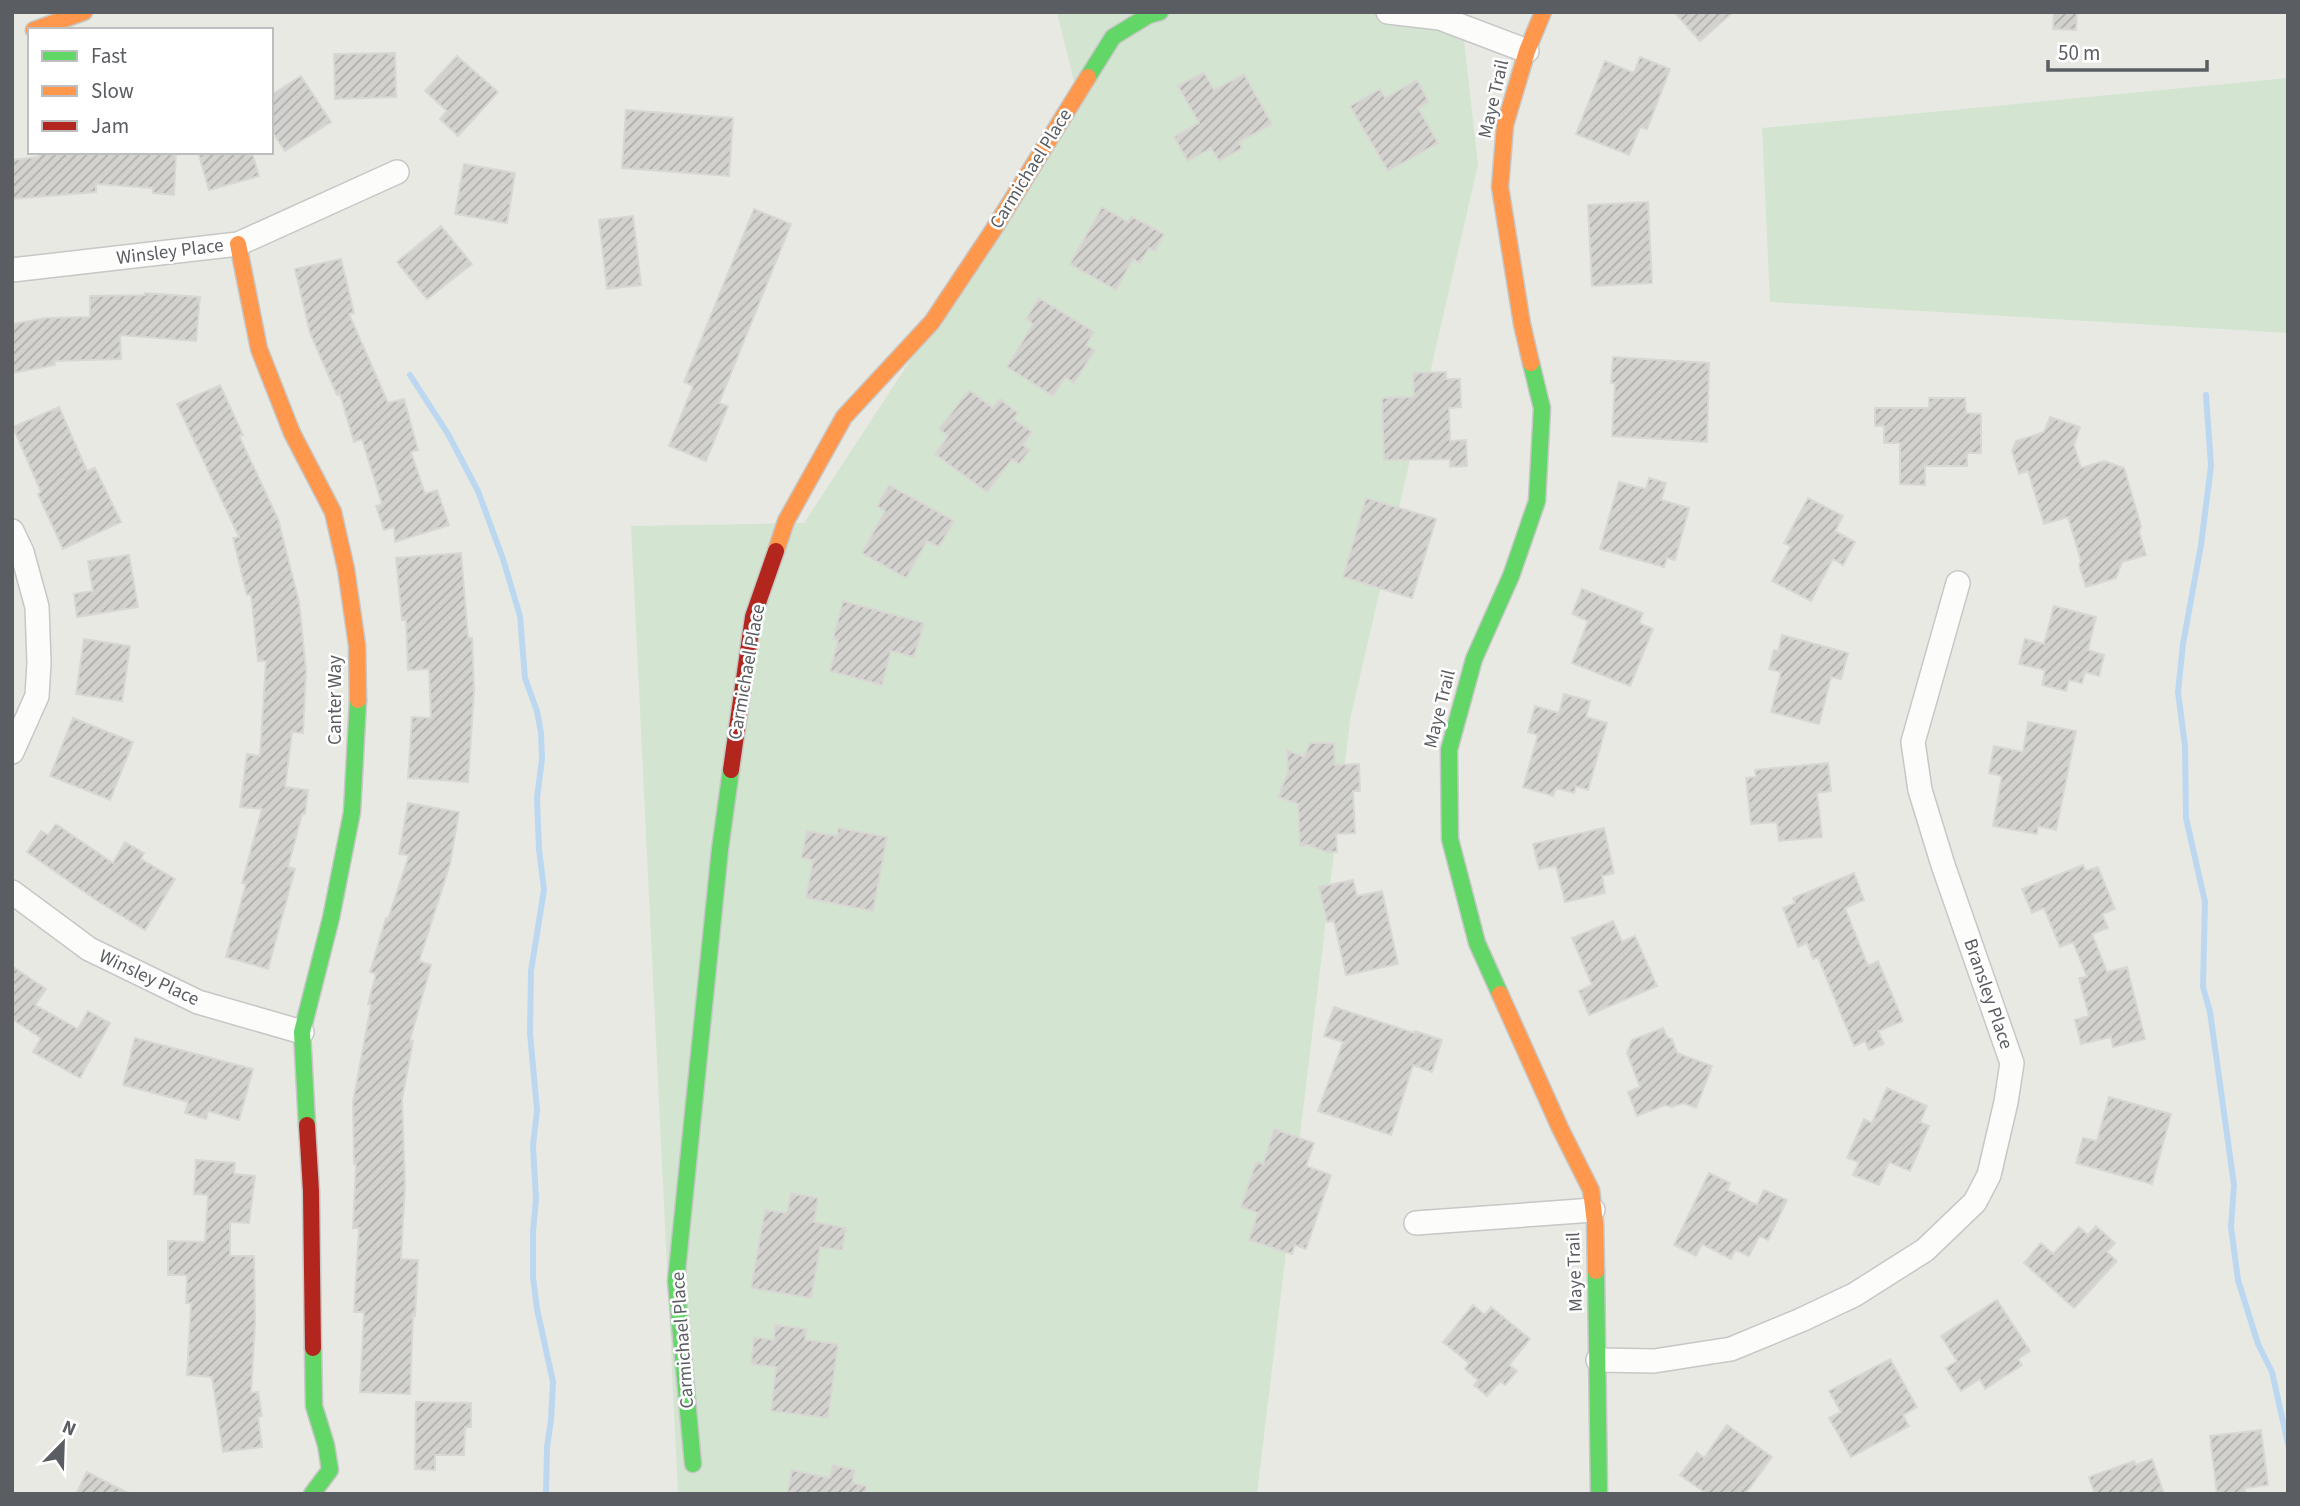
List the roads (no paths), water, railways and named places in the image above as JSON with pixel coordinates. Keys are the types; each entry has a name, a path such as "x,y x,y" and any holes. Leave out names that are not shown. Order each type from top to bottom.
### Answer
{"street":[{"path":"39,28 84,12"},
{"name":"Carmichael Place","path":"693,1464 676,1281 720,849 753,617 786,521 844,417 932,322 992,232 1113,37 1149,15 1160,12"},
{"path":"1388,12 1440,18 1527,51"},
{"name":"Maye Trail","path":"1543,12 1527,51 1505,124 1500,187 1522,324 1542,408 1538,501 1511,576 1474,659 1449,750 1450,839 1477,943 1560,1128 1591,1190 1594,1210 1598,1360 1599,1494"},
{"name":"Winsley Place","path":"12,270 238,244 397,172"},
{"name":"Canter Way","path":"238,244 259,349 292,433 333,512 346,569 357,645 358,722 352,812 331,918 302,1032 310,1171 314,1406 330,1470 312,1494"},
{"path":"12,531 23,552 37,607 39,663 37,696 12,752"},
{"name":"Bransley Place","path":"1598,1360 1654,1361 1731,1349 1854,1295 1925,1250 1975,1202 1989,1174 2012,1063 1939,853 1920,790 1913,742 1958,583"},
{"name":"Winsley Place","path":"12,892 89,949 137,973 198,1002 302,1032"},
{"path":"1416,1223 1594,1210"}],"waterway":[{"path":"410,375 448,434 478,491 503,559 520,616 525,678 537,711 541,733 542,759 537,798 544,890 531,971 530,1033 537,1110 533,1146 536,1199 533,1277 553,1382 546,1494"},
{"path":"2206,395 2211,466 2178,692 2185,746 2186,818 2205,902 2203,987 2210,1012 2234,1185 2231,1227 2238,1280 2258,1344 2272,1372 2288,1444"}]}
